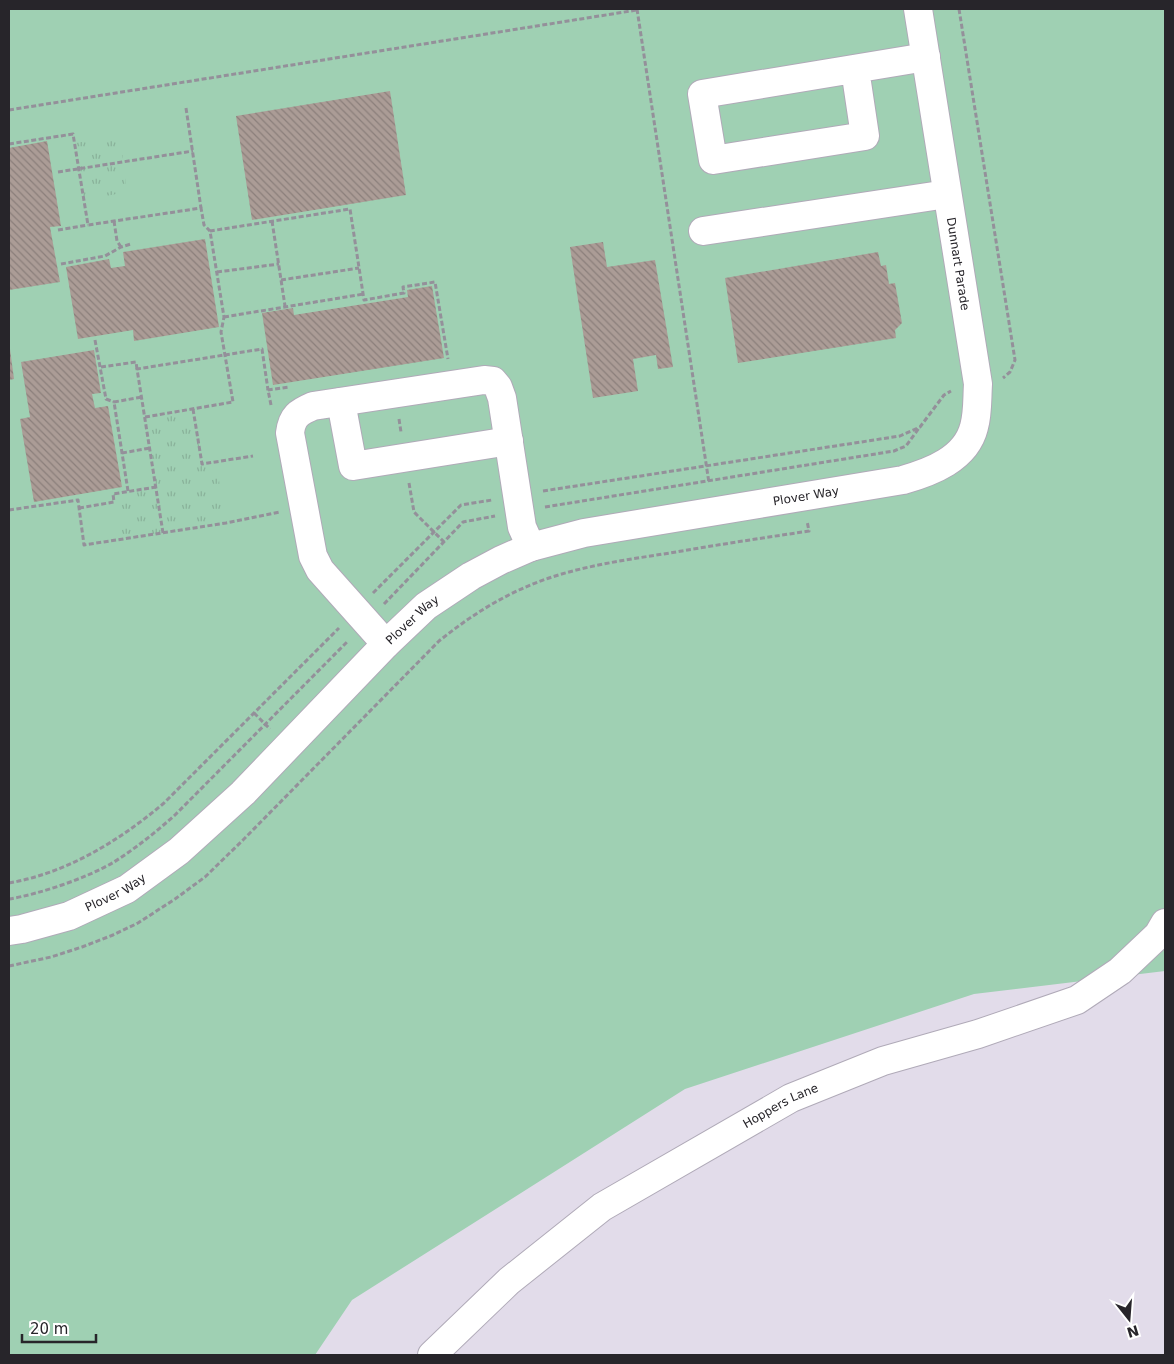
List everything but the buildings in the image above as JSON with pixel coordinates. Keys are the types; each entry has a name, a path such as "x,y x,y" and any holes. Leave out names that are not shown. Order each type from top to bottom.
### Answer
{"street":[{"name":"Dunnart Parade","path":"903,480 928,473 948,462 964,448 974,429 978,384 918,9"},
{"path":"854,69 865,136 712,160 702,94 854,69 926,58"},
{"path":"703,231 947,194"},
{"path":"386,644 320,570 313,556 290,433 291,422 300,412 313,406 484,380 492,381 498,387 502,398 522,528 531,547"},
{"path":"342,402 353,466 509,441"},
{"name":"Plover Way","path":"9,931 70,916 127,889 179,852 242,793 386,644 426,606 471,576 501,560 531,547 584,533 903,480"},
{"name":"Hoppers Lane","path":"432,1355 509,1281 602,1207 791,1098 884,1061 978,1034 1077,1000 1120,971 1158,935 1165,923"}],"path":[{"path":"9,899 54,888 85,876 112,863 155,833 175,815 361,616 434,532 462,505 518,503 709,481 894,451 906,446 944,395 965,386 1001,379 1010,372 1015,360 959,9"},
{"path":"9,110 637,10 714,512"},
{"path":"145,417 232,402 221,332 224,316 210,231 204,225 186,108"},
{"path":"9,144 73,134 88,225"},
{"path":"58,172 193,151"},
{"path":"58,230 201,208"},
{"path":"210,231 350,208 364,300 404,294 403,287 435,282 448,361"},
{"path":"272,221 285,306"},
{"path":"114,222 117,241 121,247"},
{"path":"61,264 105,256 131,244"},
{"path":"217,272 279,264"},
{"path":"281,280 359,268"},
{"path":"224,316 364,294"},
{"path":"96,340 106,399 114,402 142,398"},
{"path":"137,369 262,349 268,390"},
{"path":"100,367 136,362 163,533"},
{"path":"114,402 128,491"},
{"path":"193,409 202,464 254,456"},
{"path":"9,883 70,864 94,852 143,821 361,616 444,542 463,522 518,503 706,466 900,436 920,427"},
{"path":"122,453 150,448"},
{"path":"79,508 114,502 113,494 156,486"},
{"path":"9,510 78,500 84,546 261,517 284,510"},
{"path":"414,512 444,542"},
{"path":"9,966 51,957 113,935 138,922 190,888 243,840 439,641 490,605 546,579 605,563 809,531"}],"green space":[{"path":"9,9 1165,9 1165,971 974,994 685,1089 352,1300 315,1355 9,1355"},
{"path":"120,136 127,192 84,200 75,143"},
{"path":"193,409 202,464 216,462 226,523 120,540 113,494 156,486 145,417"}]}
